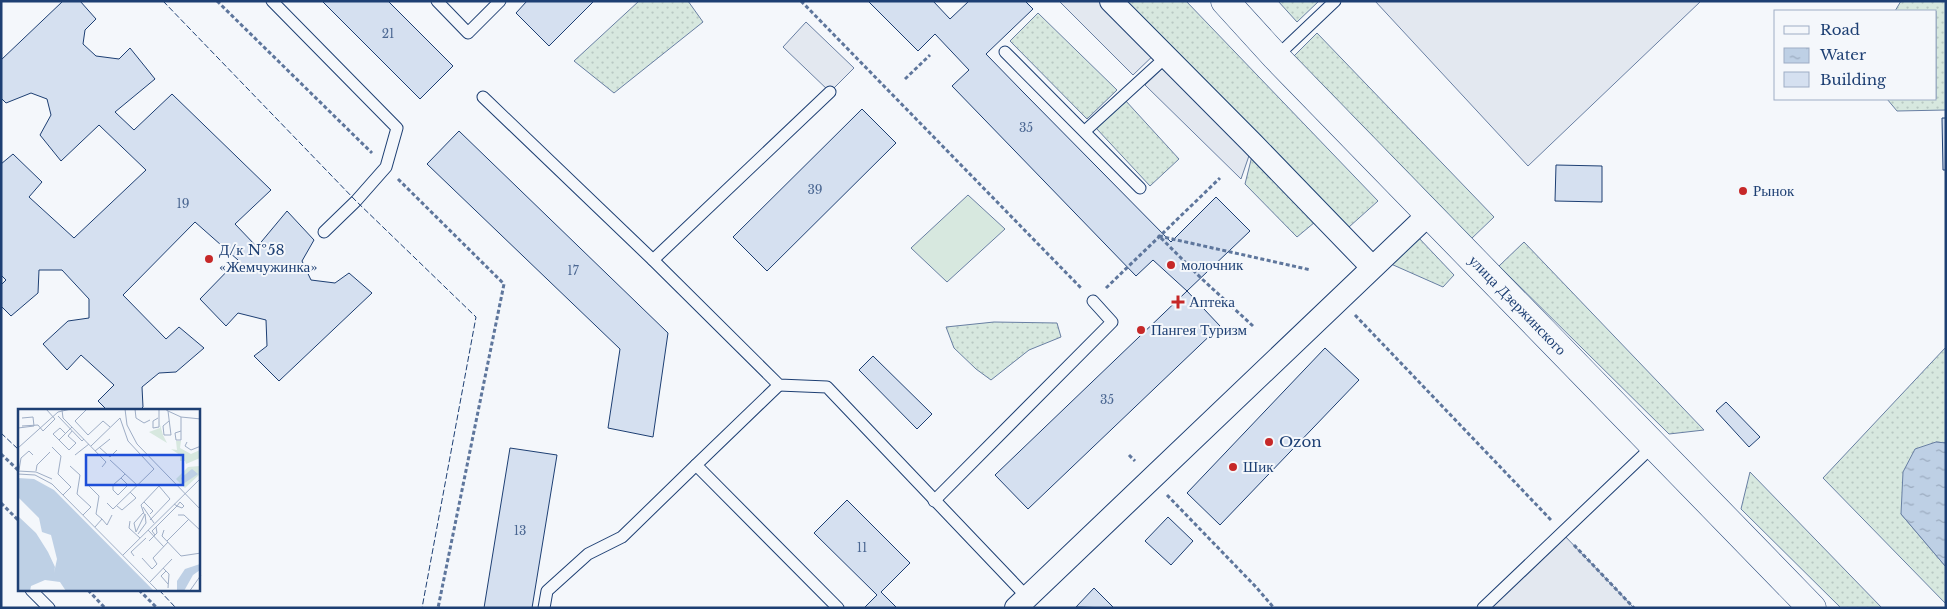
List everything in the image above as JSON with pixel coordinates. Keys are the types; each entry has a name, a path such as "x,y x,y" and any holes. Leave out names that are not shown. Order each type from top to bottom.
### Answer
{"street":[{"path":"1110,1 1372,268"},
{"name":"улица Дзержинского","path":"1225,1 1276,57 1812,608"},
{"path":"1021,602 1429,214"}],"lane":[{"path":"272,1 397,128 386,167 356,201 324,232"},
{"path":"436,1 468,33 500,1"},
{"path":"1276,57 1335,1"},
{"path":"1004,52 1140,188"},
{"path":"1085,131 1166,57"},
{"path":"653,260 830,92"},
{"path":"483,97 653,260 779,385 826,387 934,501 1021,602"},
{"path":"934,501 1112,322 1093,301"},
{"path":"544,608 547,591 588,554 622,537 779,385"},
{"path":"1483,608 1654,445"},
{"path":"696,465 838,608"},
{"path":"33,592 49,608"}],"path":[{"path":"217,1 504,284 438,608"},
{"path":"801,1 1093,301 1220,178"},
{"path":"905,79 930,56"},
{"path":"1159,236 1311,270"},
{"path":"1159,236 1253,326"},
{"path":"1355,314 1634,608"},
{"path":"1,454 18,470"},
{"path":"1129,455 1274,608"},
{"path":"1,503 18,520"},
{"path":"90,592 105,608"},
{"path":"141,592 157,608"}],"shaded area":[{"path":"639,1 688,1 703,22 614,93 574,61"},
{"path":"1059,1 1111,1 1159,50 1133,75"},
{"path":"1127,1 1186,1 1378,201 1349,227"},
{"path":"1278,1 1319,1 1297,22"},
{"path":"1375,1 1701,1 1528,166"},
{"path":"1901,1 1946,1 1946,110 1897,111 1888,100 1937,100 1937,10 1896,10"},
{"path":"1038,13 1117,90 1087,119 1010,41"},
{"path":"806,22 854,68 830,92 783,47"},
{"path":"1317,33 1494,217 1470,240 1294,56"},
{"path":"1170,61 1253,144 1241,179 1145,85"},
{"path":"1125,100 1179,159 1150,186 1096,128"},
{"path":"1252,156 1315,222 1297,237 1245,184"},
{"path":"968,195 1005,229 947,282 911,248"},
{"path":"1417,236 1454,275 1443,287 1391,264"},
{"path":"1524,242 1704,430 1669,434 1499,266"},
{"path":"994,322 1057,323 1061,337 1029,350 991,380 954,348 946,327"},
{"path":"1946,347 1946,443 1936,442 1901,514 1946,567 1946,604 1823,478"},
{"path":"1750,472 1882,608 1841,608 1741,509"},
{"path":"1562,533 1634,608 1483,608"}],"water":[{"path":"1936,442 1946,443 1946,567 1901,514 1903,472 1915,449"}],"building":[{"path":"63,1 80,1 96,19 85,30 83,44 96,56 119,59 130,48 155,79 115,112 134,130 172,94 271,190 235,224 257,247 287,211 314,240 302,261 311,280 335,283 349,273 372,293 279,381 254,356 267,346 266,320 238,313 226,326 200,299 238,260 195,222 123,295 166,339 179,327 204,348 176,372 159,373 142,387 143,407 141,409 106,409 98,401 114,385 81,355 67,370 43,344 68,321 89,318 89,299 62,270 39,270 38,293 11,316 1,306 1,285 6,280 1,275 1,164 13,154 42,182 29,197 74,238 146,170 99,125 61,161 40,135 51,115 47,99 31,93 6,103 1,98 1,60"},
{"path":"322,1 388,1 453,66 420,99"},
{"path":"527,1 594,1 549,46 516,13"},
{"path":"868,1 933,1 950,19 969,1 1025,1 1033,9 986,54 1023,92 1171,242 1216,197 1250,231 1187,291 1153,260 1136,276 952,86 969,70 935,34 918,51"},
{"path":"862,109 896,143 767,271 733,237"},
{"path":"1942,118 1946,118 1946,170 1943,170"},
{"path":"459,131 668,333 653,437 608,428 620,349 427,164"},
{"path":"1556,165 1602,166 1602,202 1555,201"},
{"path":"1187,291 1220,326 1028,509 995,475"},
{"path":"1325,348 1359,380 1220,525 1187,493"},
{"path":"873,356 932,414 917,429 859,370"},
{"path":"1726,402 1760,437 1749,447 1716,411"},
{"path":"510,448 557,455 532,608 484,608"},
{"path":"847,500 910,563 881,592 897,608 864,608 877,595 814,533"},
{"path":"1168,517 1193,541 1171,565 1145,541"},
{"path":"1094,588 1113,607 1112,608 1076,607"}],"fence":[{"path":"163,1 356,201 476,317 422,608"},
{"path":"1,433 18,449"},
{"path":"161,592 176,608"}],"place":[{"name":"Рынок","path":"1743,191"},
{"name":"Д/к №58 «Жемчужинка»","path":"209,259"},
{"name":"молочник","path":"1171,265"},
{"name":"Аптека","path":"1178,302"},
{"name":"Пангея Туризм","path":"1141,330"},
{"name":"Ozon","path":"1269,442"},
{"name":"Шик","path":"1233,467"}]}
